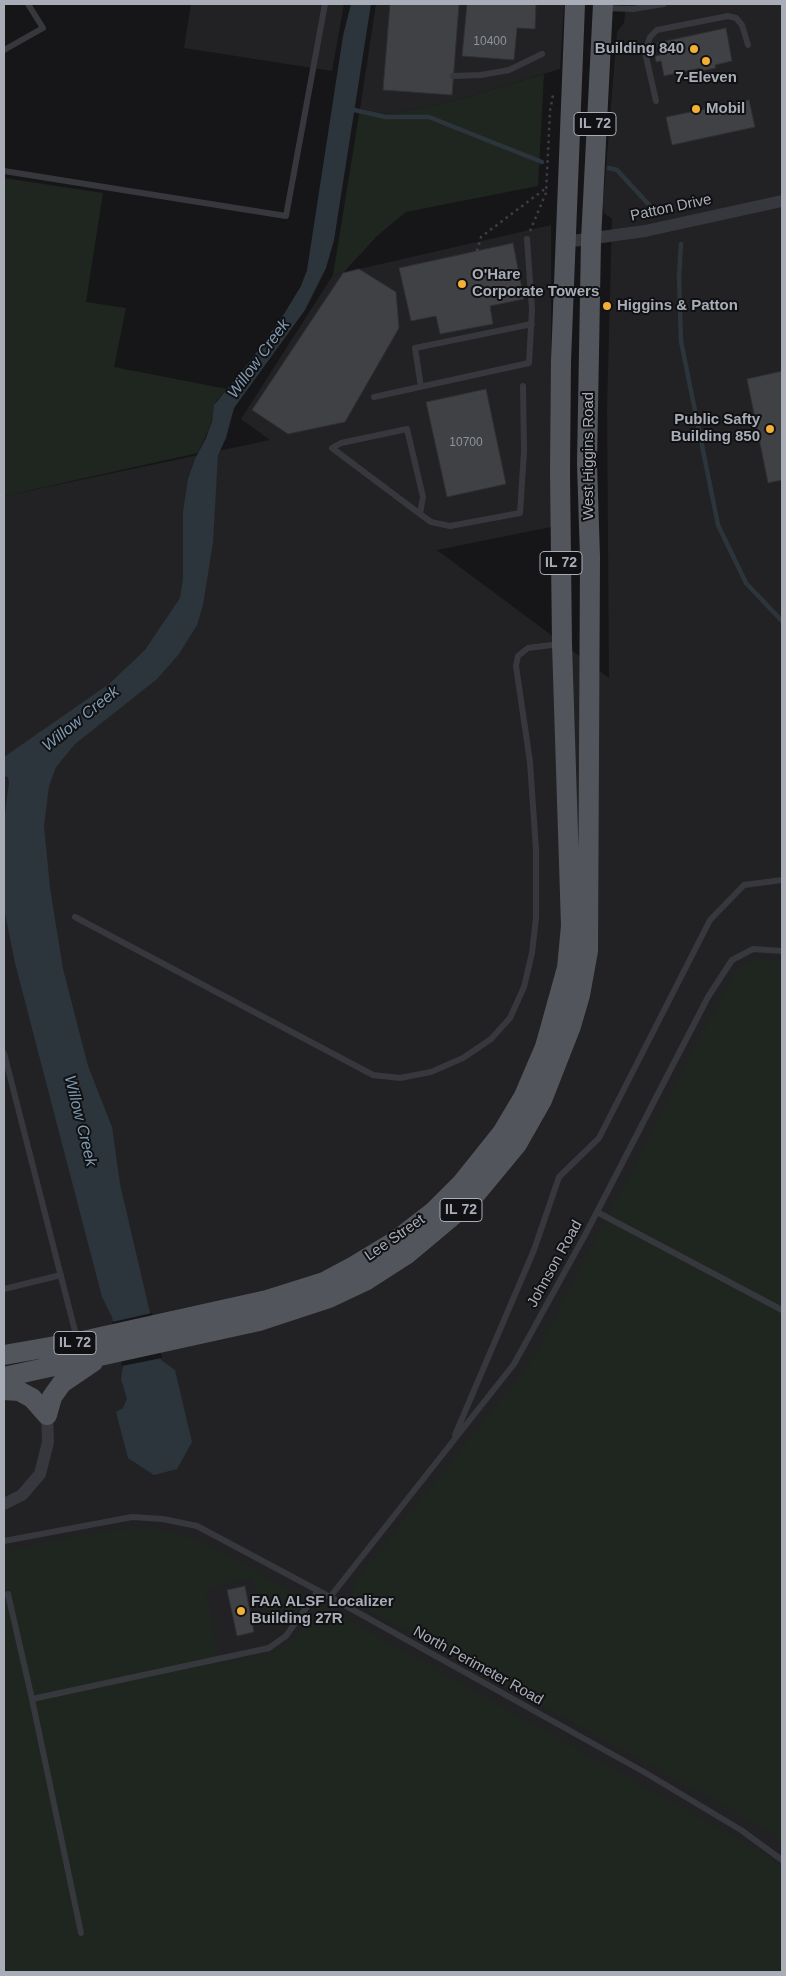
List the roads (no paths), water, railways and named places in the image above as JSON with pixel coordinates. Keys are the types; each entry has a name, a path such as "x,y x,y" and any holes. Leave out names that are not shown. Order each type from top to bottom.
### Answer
{"main road":[{"name":"West Higgins Road","path":"571,885 562,644 561,371 575,4"},
{"name":"West Higgins Road","path":"590,908 590,557 587,464 590,240 603,6"},
{"name":"Lee Street","path":"4,1355 78,1342 117,1344 157,1335 324,1282 397,1240 433,1212 462,1183 502,1133 524,1096 545,1047 567,968 571,926 571,885"},
{"name":"Lee Street","path":"157,1335 259,1321 329,1298 365,1281 408,1254 469,1202 516,1144 542,1100 558,1065 580,995 588,952 590,908"},
{"name":"IL 72","path":"4,1377 99,1358 117,1344"},
{"path":"47,1415 49,1403 62,1383 99,1358"},
{"path":"4,1390 19,1391 32,1398 47,1415"}],"street":[{"name":"Patton Drive","path":"565,242 645,231 782,201"},
{"path":"4,1504 22,1495 40,1474 48,1442 47,1415"}],"lane":[{"path":"4,50 43,28 28,4"},
{"path":"4,171 286,216 325,4"},
{"path":"603,6 633,9 664,4"},
{"path":"656,101 645,52 650,37 657,30 728,16 736,18 742,25 748,45"},
{"path":"453,76 481,75 509,70 542,54"},
{"path":"374,397 529,363 532,324 527,239"},
{"path":"421,387 415,348 532,324"},
{"path":"420,514 423,497 407,429 341,443 332,448 420,514 432,522 450,526 520,513 524,451 523,386"},
{"path":"75,917 373,1075 400,1078 431,1072 462,1058 491,1039 510,1018 524,987 530,962 536,918 536,850 530,762 516,666 518,656 528,648 562,644"},
{"path":"451,1443 534,1250 559,1177 599,1138 710,920 744,885 782,880"},
{"name":"Johnson Road","path":"330,1598 514,1364 597,1212 708,997 732,960 753,949 782,951"},
{"path":"4,1052 78,1342"},
{"path":"597,1212 782,1310"},
{"path":"4,1289 61,1275"},
{"name":"North Perimeter Road","path":"4,1541 132,1516 163,1519 197,1526 644,1772 741,1830 782,1860"},
{"path":"32,1700 269,1648 286,1636 318,1591"},
{"path":"8,1594 81,1933"}],"water":[{"name":"Willow Creek","path":"351,4 371,4 334,240 326,268 305,310 234,408 226,438 218,455 213,542 203,605 197,625 179,654 157,679 75,744 56,767 49,786 44,826 50,888 63,969 88,1066 112,1127 120,1184 161,1360 175,1370 192,1442 177,1469 154,1475 128,1458 116,1412 123,1408 127,1399 121,1379 123,1367 112,1317 102,1297 15,963 4,908 4,820 9,783 8,777 4,776 4,757 109,684 145,650 180,598 183,578 183,512 188,479 212,421 214,405 251,360 284,314 301,286 307,270 343,36"}],"waterway":[{"path":"350,109 386,117 429,117 542,162"},
{"path":"609,168 617,170 651,207"},
{"path":"681,244 679,276 681,341 718,525 746,583 782,621"}],"place":[{"name":"Building 840","path":"694,49"},
{"name":"7-Eleven","path":"706,61"},
{"name":"Mobil","path":"696,109"},
{"name":"O'Hare Corporate Towers","path":"462,284"},
{"name":"Higgins & Patton","path":"607,306"},
{"name":"Public Safty Building 850","path":"770,429"},
{"name":"FAA ALSF Localizer Building 27R","path":"241,1611"}]}
